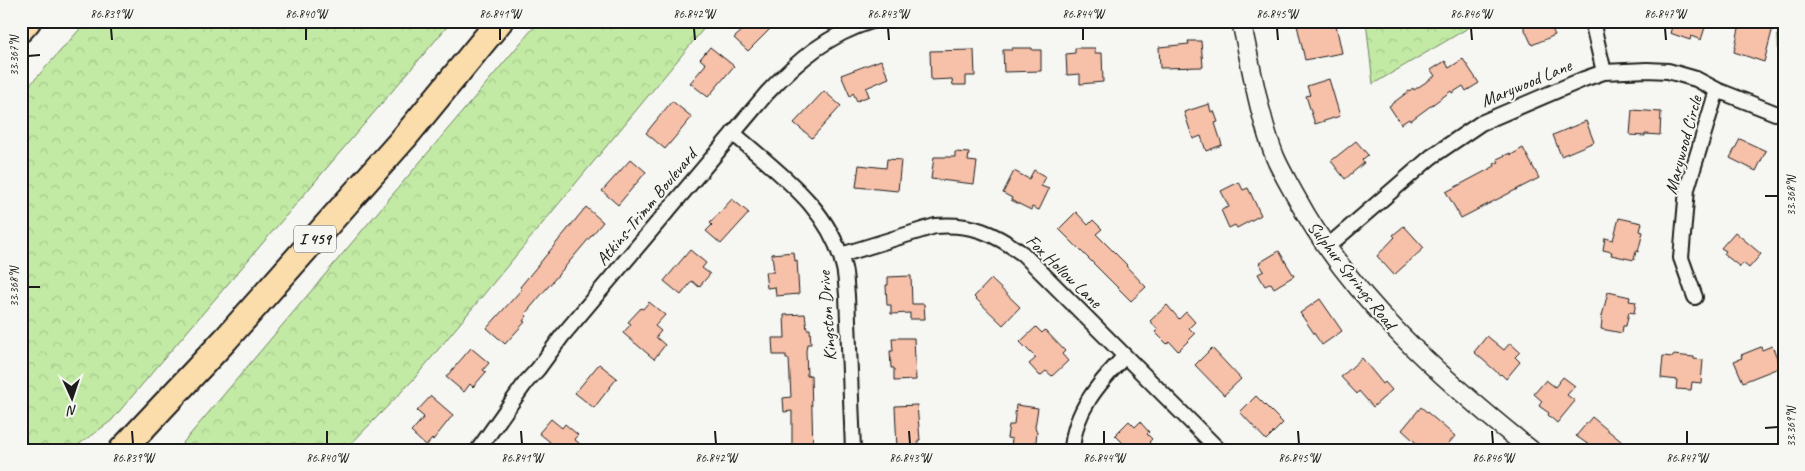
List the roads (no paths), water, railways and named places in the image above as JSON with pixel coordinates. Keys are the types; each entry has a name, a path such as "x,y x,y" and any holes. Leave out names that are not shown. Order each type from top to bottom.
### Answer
{"highway":[{"path":"21,28 28,21"},
{"name":"I 459","path":"122,450 225,340 377,168 500,21"}],"street":[{"name":"Atkins-Trimm Boulevard","path":"484,448 526,382 562,336 767,92 812,50 830,39 872,21"},
{"name":"Sulphur Springs Road","path":"1241,21 1265,126 1275,157 1307,217 1327,247 1363,294 1418,354 1475,406 1531,450"},
{"path":"1592,21 1604,72"},
{"name":"Marywood Lane","path":"1327,247 1430,157 1481,123 1604,72 1668,71 1696,80 1775,113"},
{"name":"Marywood Circle","path":"1695,297 1681,258 1687,190 1718,90"},
{"name":"Kingston Drive","path":"733,133 803,194 828,226 841,255 847,295 853,450"},
{"name":"Fox Hollow Lane","path":"841,255 936,226 971,227 1004,240 1023,254 1219,450"},
{"path":"1072,450 1075,432 1084,406 1099,384 1125,356"}]}
